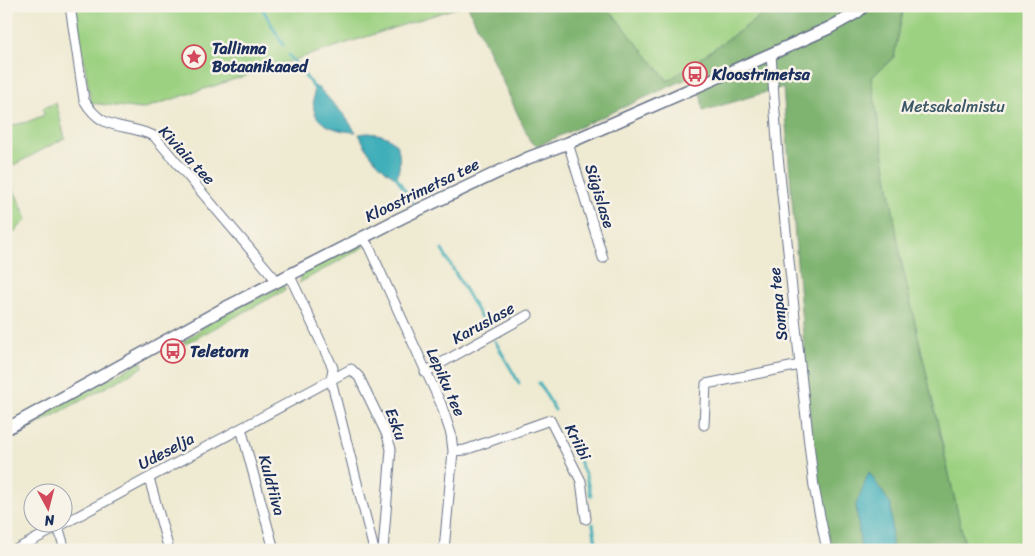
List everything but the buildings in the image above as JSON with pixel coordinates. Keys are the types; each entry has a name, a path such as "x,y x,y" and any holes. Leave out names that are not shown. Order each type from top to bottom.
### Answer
{"main road":[{"name":"Kloostrimetsa tee","path":"6,429 141,353 362,237 538,153 568,143 829,28 856,13 864,6"}],"street":[{"name":"Kiviaia tee","path":"70,6 84,100 91,112 101,121 143,131 154,136 277,281"},
{"name":"Sompa tee","path":"771,54 778,156 800,365 814,488 827,550"},
{"name":"Sügislase","path":"568,143 602,258"},
{"name":"Lepiku tee","path":"362,237 369,247 448,422 453,451 444,550"},
{"path":"289,274 333,368 331,380 374,550"},
{"name":"Karuslase","path":"425,372 528,315"},
{"path":"704,425 706,384 800,365"},
{"name":"Esku","path":"331,380 351,369 359,377 387,435 391,449 391,464 383,550"},
{"name":"Udeselja","path":"72,519 331,380"},
{"name":"Kriibi","path":"453,451 465,450 550,420 580,481 586,519"},
{"name":"Kuldtiiva","path":"241,428 274,550"},
{"path":"149,478 168,550"},
{"name":"Udeselja","path":"15,550 44,534"},
{"path":"60,534 65,550"}],"green space":[{"name":"Tallinna Botaanikaaed","path":"75,6 462,6 142,109 91,103"},
{"path":"468,6 606,6 668,81 775,6 904,6 894,57 871,78 901,260 966,550 833,550 823,511 811,436 783,87 703,111 701,96 693,76 537,146 530,141"},
{"path":"606,6 775,6 668,81"},
{"name":"Metsakalmistu","path":"904,6 1029,6 1029,550 966,550 901,260 871,78 894,57"},
{"path":"56,103 65,138 6,169 6,127 27,122 44,115 43,108"},
{"path":"6,172 27,219 6,240"},
{"path":"359,245 364,247 299,283 301,274"},
{"path":"280,287 285,287 285,290 185,344 183,342 213,320"},
{"path":"142,361 143,367 34,426 29,425 31,421"},
{"path":"23,426 25,428 23,432 6,441 6,436"}],"water":[{"path":"314,86 320,89 344,115 356,132 332,128 318,118 314,107"},
{"path":"367,133 386,137 396,145 400,159 397,178 379,165 366,147 359,134"},
{"path":"869,472 891,505 892,550 861,550 856,505"}],"waterway":[{"path":"261,6 283,45"},
{"path":"289,55 315,89"},
{"path":"395,175 412,202"},
{"path":"442,250 487,328"},
{"path":"495,341 519,383"},
{"path":"539,383 555,410"},
{"path":"563,426 586,476 591,496"},
{"path":"593,524 597,550"}],"place":[{"name":"Tallinna Botaanikaaed","path":"194,57"},
{"name":"Kloostrimetsa","path":"695,74"},
{"name":"Teletorn","path":"173,351"}]}
